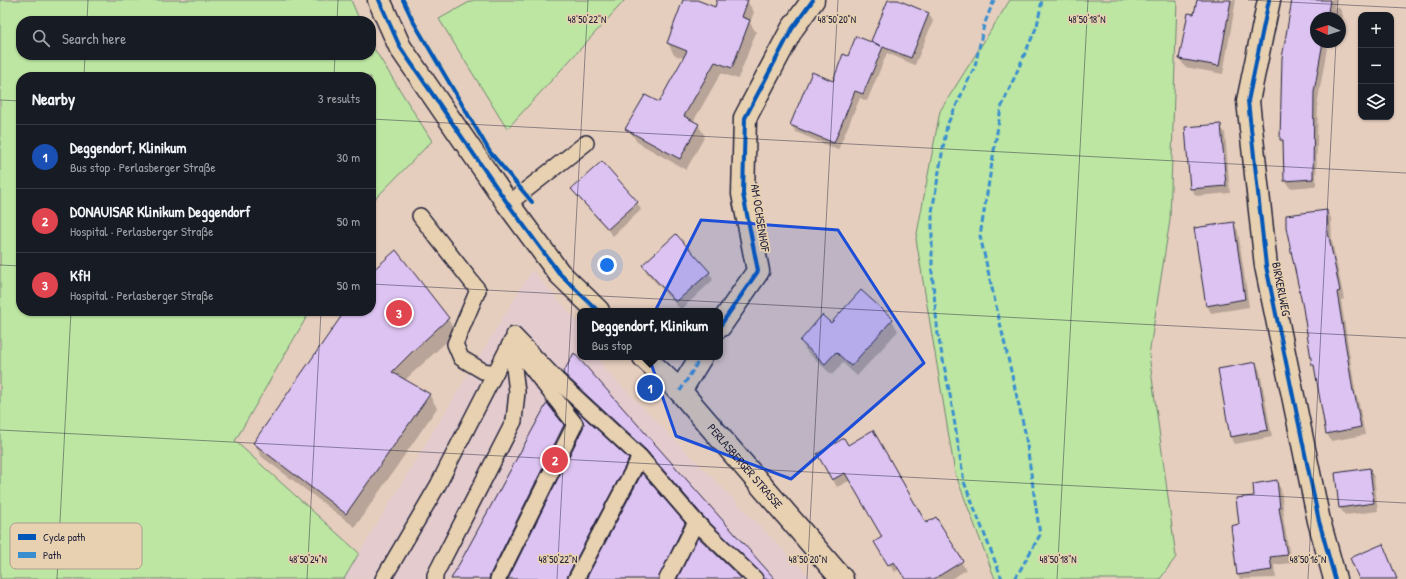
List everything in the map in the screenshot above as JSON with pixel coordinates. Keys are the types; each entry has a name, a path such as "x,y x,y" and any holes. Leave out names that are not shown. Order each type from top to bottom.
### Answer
{"street":[{"path":"378,0 400,47 508,204 559,273 595,308"},
{"name":"AM OCHSENHOF","path":"723,322 758,271 743,194 745,118 792,29 813,0"},
{"name":"BIRKERLWEG","path":"1269,0 1248,101 1266,266 1320,521 1335,579"},
{"name":"PERLASBERGER STRASSE","path":"647,360 680,391 842,579"},
{"path":"680,391 699,360"}],"lane":[{"path":"508,204 586,143"},
{"path":"420,216 478,290 455,344 461,358 483,371 495,373"},
{"path":"383,579 438,485 513,339"},
{"path":"513,339 640,457 696,522 756,579"},
{"path":"435,578 514,421 517,392 513,339"},
{"path":"498,579 575,424 513,339"},
{"path":"576,579 640,457"},
{"path":"667,579 696,522"}],"highlighted area":[{"path":"701,220 838,230 924,363 791,479 676,436 642,337"}],"shaded area":[{"path":"532,270 577,322 577,360 600,360 604,368 812,579 344,579"}],"green space":[{"path":"0,0 351,0 358,16 16,16 16,60 376,60 376,52 432,141 376,198 376,72 16,72 16,316 307,316 235,441 359,553 344,579 0,579"},
{"path":"473,0 625,0 507,129 439,19"},
{"path":"1010,0 1177,0 1170,220 1149,355 1176,557 1160,579 995,579 955,473 916,239 940,111"}],"building":[{"path":"683,0 697,0 715,7 717,0 748,0 742,17 750,20 732,68 715,62 684,116 699,124 680,159 625,129 645,95 659,102 687,51 667,43"},
{"path":"888,0 898,0 929,13 911,58 883,47 863,94 855,91 834,143 790,125 812,72 833,81 843,54 848,56 856,36 881,46 871,41"},
{"path":"1197,0 1231,0 1219,66 1179,59 1188,13 1194,14"},
{"path":"1292,0 1330,0 1328,12 1310,12 1310,48 1322,48 1314,92 1313,179 1284,181 1283,140 1280,140 1282,58"},
{"path":"1221,124 1226,186 1190,189 1185,127"},
{"path":"602,161 638,202 608,229 571,189"},
{"path":"1327,210 1328,232 1340,291 1337,292 1353,391 1361,427 1326,434 1314,365 1312,365 1303,308 1286,227 1286,215"},
{"path":"1234,222 1245,299 1206,306 1194,228"},
{"path":"676,234 710,272 676,302 642,265"},
{"path":"396,250 449,318 392,372 430,394 346,514 253,443 342,316 376,316 376,268"},
{"path":"861,290 893,319 851,366 836,352 825,364 800,341 822,315 831,323"},
{"path":"574,353 577,356 577,360 580,360 775,579 764,579 761,573 703,516 646,450 563,373"},
{"path":"1256,362 1268,430 1230,437 1218,369"},
{"path":"547,403 564,425 489,579 451,579"},
{"path":"574,408 629,459 567,579 508,579 583,428 584,424 582,419"},
{"path":"873,430 926,523 936,517 963,561 934,579 905,579 894,562 888,565 874,542 882,537 845,473 832,480 817,454 844,438 848,445"},
{"path":"1370,468 1374,503 1339,508 1335,473"},
{"path":"642,473 685,523 658,579 586,579"},
{"path":"1277,480 1279,508 1287,555 1270,557 1272,570 1237,575 1231,526 1239,524 1236,498 1254,496 1253,484"},
{"path":"698,537 742,579 677,579"},
{"path":"1383,544 1397,579 1359,579 1350,558"}],"marked path":[{"path":"994,0 984,25 975,66 947,125 932,212 932,272 938,335 951,400 964,482 1002,579"},
{"path":"1015,579 1040,535 1025,432 980,236 1001,108 1037,26 1042,0"},
{"path":"680,391 699,360"}],"cycle path":[{"path":"379,0 400,47 508,204 559,273 595,308"},
{"path":"403,0 413,21 490,152 532,202"},
{"path":"723,322 758,271 743,194 745,118 792,29 813,0"},
{"path":"1269,0 1248,101 1266,266 1319,521 1335,579"}],"place":[{"name":"KfH","path":"399,313"},
{"name":"Deggendorf, Klinikum","path":"650,388"},
{"name":"DONAUISAR Klinikum Deggendorf","path":"555,460"}]}
